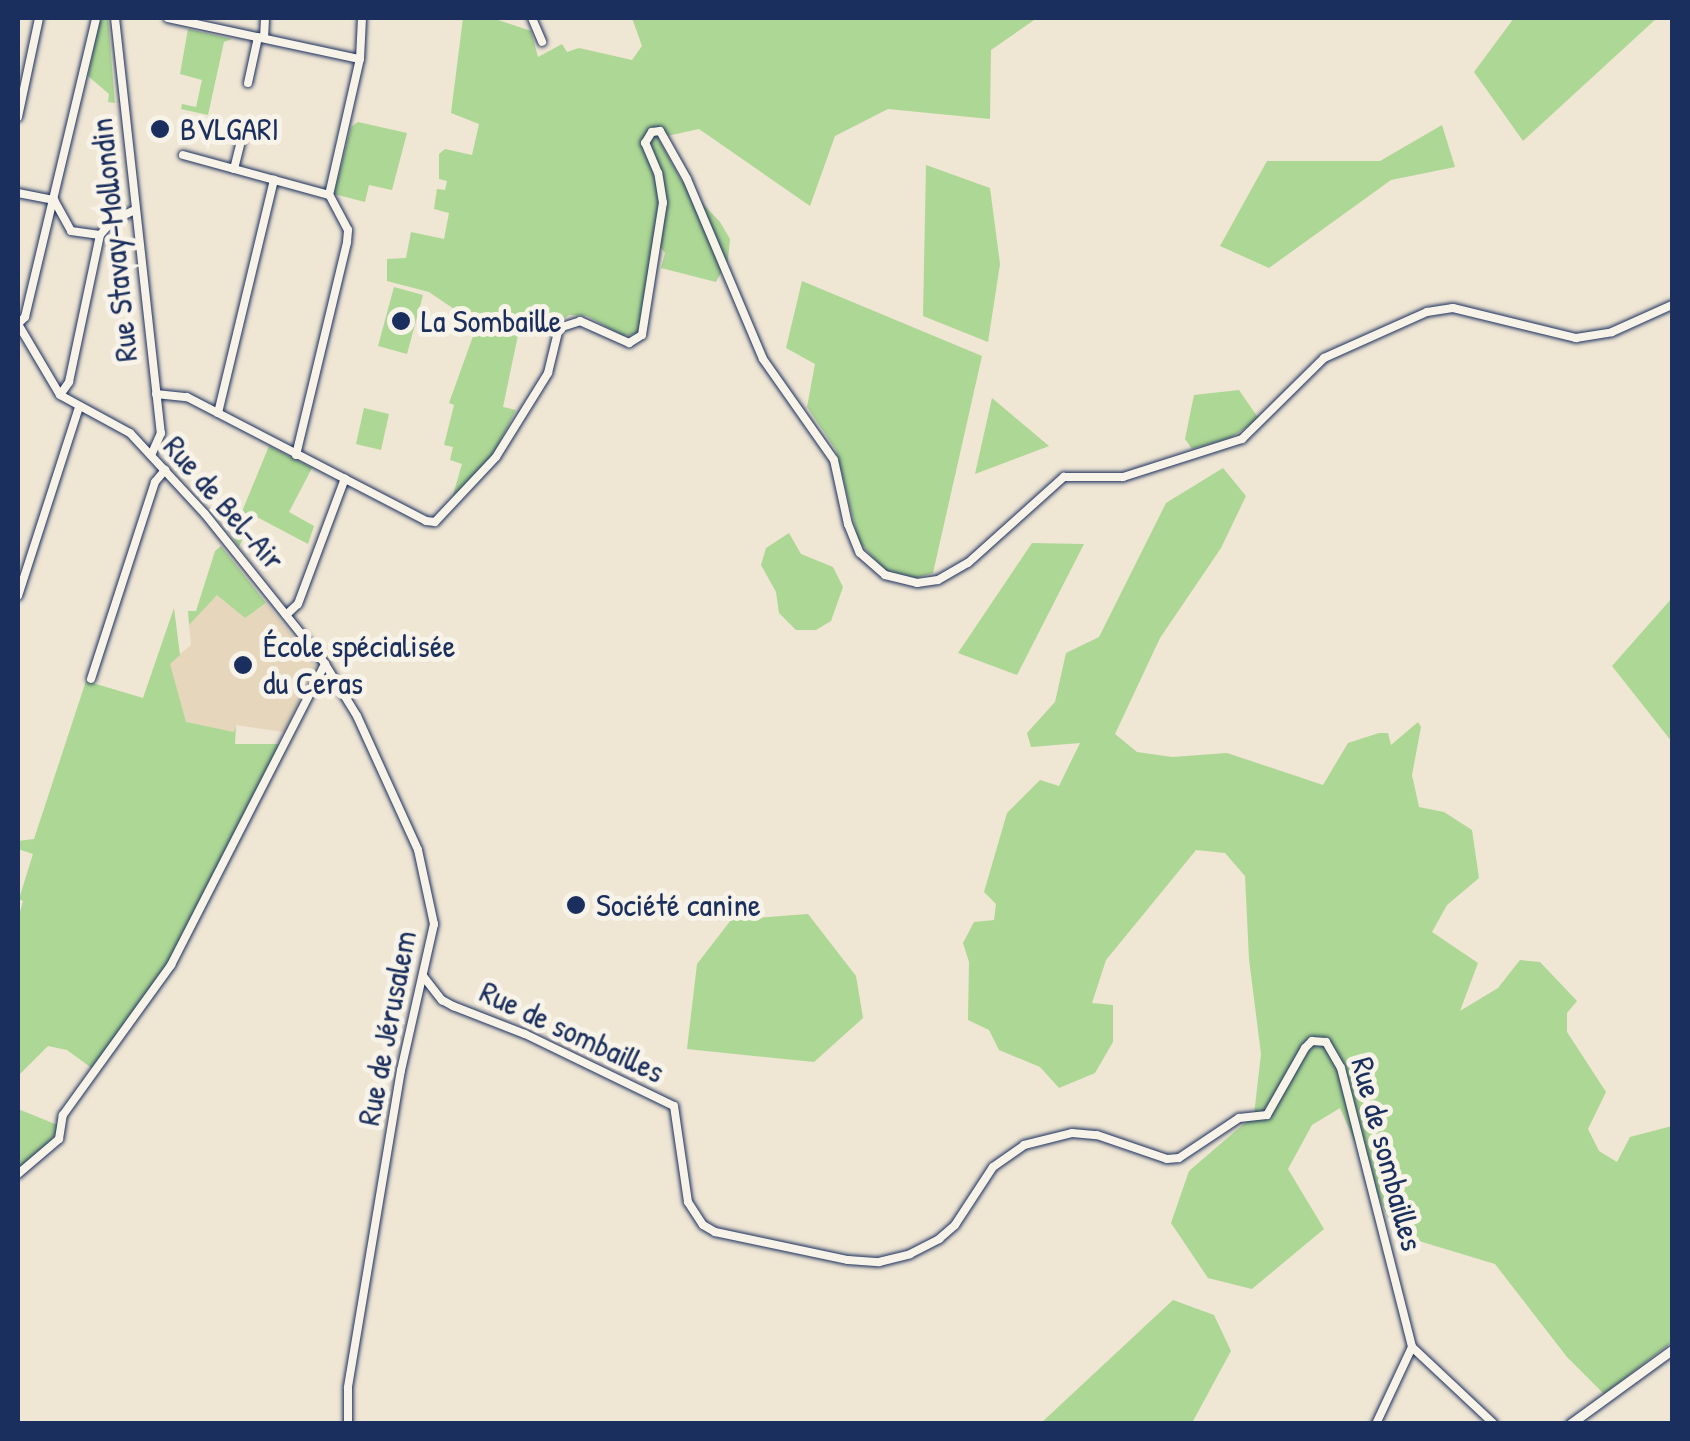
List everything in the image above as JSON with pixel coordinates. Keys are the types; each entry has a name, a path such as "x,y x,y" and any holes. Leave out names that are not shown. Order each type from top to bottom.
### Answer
{"street":[{"path":"18,117 39,18"},
{"path":"18,324 25,317 96,18"},
{"name":"Rue Stavay-Mollondin","path":"115,18 160,438 151,455"},
{"path":"168,18 360,59"},
{"path":"248,83 265,18"},
{"path":"296,454 346,242 345,224 328,195 360,59 362,18"},
{"path":"532,18 542,42"},
{"path":"156,394 180,394 426,521 436,522 490,465 506,441 551,367 559,328 580,321 622,342 638,339 647,321 663,219 662,190 645,144 656,131 666,137 686,179 763,359 834,460 855,544 876,569 906,583 938,580 960,569 1064,478 1123,477 1242,439 1324,358 1427,312 1453,308 1576,338 1612,332 1672,306"},
{"path":"234,169 243,134"},
{"path":"183,155 328,195"},
{"path":"218,413 274,180"},
{"path":"18,193 54,200"},
{"path":"54,200 71,231 100,235"},
{"path":"60,395 68,382 100,235 112,221 135,210"},
{"name":"Rue de Bel-Air","path":"18,324 60,395 125,428 286,615 298,604 345,478"},
{"path":"18,596 79,406"},
{"path":"91,679 155,482 165,470"},
{"name":"Rue de Jérusalem","path":"286,615 325,664 357,716 418,850 434,924 401,1070 348,1388 348,1424"},
{"path":"18,1174 59,1140 63,1115 171,964 325,664"},
{"name":"Rue de sombailles","path":"424,976 442,1000 452,1006 524,1034 674,1106 688,1202 703,1225 714,1232 848,1260 879,1262 910,1254 939,1239 955,1224 993,1168 1024,1145 1072,1133 1097,1135 1167,1159 1180,1158 1239,1118 1267,1115 1305,1048 1312,1041 1326,1042 1340,1068 1412,1347"},
{"path":"1376,1424 1412,1347 1494,1424"},
{"path":"1570,1424 1672,1350"}],"shaded area":[{"name":"École spécialisée du Ceras","path":"217,594 245,618 266,603 316,666 284,732 236,725 235,732 186,723 169,663 191,645 189,625"}],"green space":[{"path":"100,18 108,18 115,103 108,102 109,94 88,76"},
{"path":"463,18 492,18 531,31 538,57 562,44 567,52 579,48 632,60 642,46 632,18 1037,18 991,50 990,119 888,109 835,136 810,206 699,129 658,138 681,180 720,222 730,239 728,260 716,282 661,268 665,253 657,242 642,326 636,334 623,336 587,316 569,315 557,324 522,316 503,407 516,410 492,457 451,502 462,464 450,460 453,447 444,445 454,405 449,403 476,328 454,318 454,309 429,292 387,281 387,259 406,258 411,232 444,239 449,213 434,209 437,189 445,190 447,181 439,179 439,154 445,149 472,155 479,124 451,113"},
{"path":"1514,18 1657,18 1523,141 1474,72"},
{"path":"188,29 232,39 224,42 208,115 181,109 182,104 196,107 202,80 180,74"},
{"path":"358,122 407,133 392,190 369,185 365,202 334,194 351,127"},
{"path":"1442,125 1455,167 1391,180 1269,268 1220,246 1267,161 1380,161"},
{"path":"926,165 990,188 1000,264 988,342 923,316"},
{"path":"802,281 982,356 933,573 916,578 885,570 859,542 836,450 807,407 815,364 786,348"},
{"name":"La Sombaille","path":"394,287 423,295 407,354 378,346"},
{"path":"1239,390 1259,419 1230,438 1192,449 1185,439 1194,395"},
{"path":"992,398 1049,446 975,474"},
{"path":"364,408 389,414 381,450 356,444"},
{"path":"269,446 312,468 289,512 314,526 308,544 253,515 239,547 232,536"},
{"path":"1223,468 1246,496 1221,548 1160,638 1115,734 1137,752 1172,757 1227,753 1323,785 1348,743 1388,733 1391,745 1418,722 1421,727 1412,775 1419,807 1444,812 1472,830 1479,878 1447,905 1432,932 1478,963 1460,1011 1498,988 1520,960 1540,962 1577,1001 1567,1013 1567,1032 1606,1092 1588,1129 1599,1151 1617,1162 1630,1137 1672,1126 1672,1342 1604,1394 1567,1357 1495,1264 1419,1241 1388,1218 1340,1108 1312,1125 1288,1169 1324,1229 1252,1289 1208,1278 1171,1223 1189,1171 1254,1115 1261,1054 1249,959 1245,876 1225,853 1196,850 1106,960 1092,1003 1113,1005 1113,1042 1095,1073 1059,1088 1040,1067 999,1050 989,1030 968,1020 969,962 963,943 974,922 994,920 996,904 984,892 1007,813 1040,780 1059,786 1080,743 1031,747 1027,733 1055,702 1066,653 1099,637 1166,503"},
{"path":"789,533 801,554 833,567 843,587 831,621 816,630 796,630 779,613 776,592 761,565 766,548"},
{"path":"1032,543 1084,544 1017,675 958,653"},
{"path":"221,546 266,603 245,618 217,595 189,625 188,611 196,611 215,551"},
{"path":"1672,598 1672,742 1612,666"},
{"path":"174,608 180,655 170,664 186,722 234,732 236,725 235,744 278,744 277,750 180,946 93,1069 67,1050 48,1046 18,1076 18,919 23,901 19,899 33,854 18,849 18,841 34,839 86,681 143,698"},
{"path":"808,914 856,976 863,1018 814,1062 687,1049 697,964 731,920"},
{"path":"18,1109 60,1126 44,1151 18,1171"},
{"path":"1173,1300 1214,1315 1231,1351 1192,1423 1041,1423"}],"place":[{"name":"BVLGARI","path":"160,129"},
{"name":"La Sombaille","path":"401,321"},
{"name":"École spécialisée du Ceras","path":"243,665"},
{"name":"Société canine","path":"576,905"}]}
